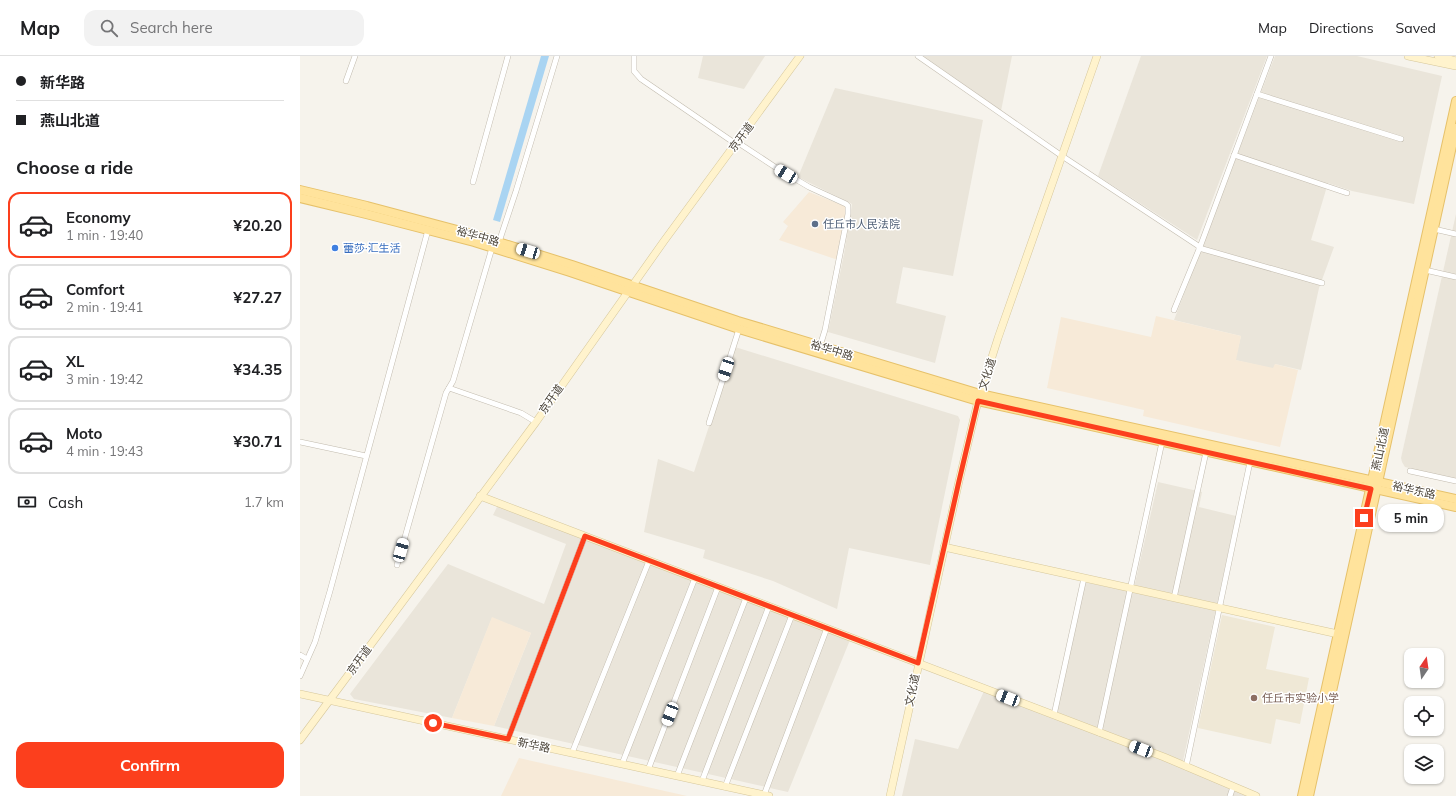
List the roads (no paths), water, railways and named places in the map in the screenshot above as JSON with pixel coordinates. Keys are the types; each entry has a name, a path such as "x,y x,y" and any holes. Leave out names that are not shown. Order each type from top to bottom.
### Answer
{"main road":[{"name":"京开道","path":"300,740 536,422 630,288 800,56"},
{"name":"文化道","path":"890,796 918,663 979,397 1097,56"},
{"path":"1408,56 1456,66"},
{"path":"1438,56 1456,61"},
{"name":"燕山北道","path":"1309,796 1456,101"},
{"name":"燕山北道","path":"1302,796 1338,634 1375,485 1434,230 1456,128"},
{"name":"裕华中路","path":"300,190 367,206 499,242 572,265 739,330 979,397 1250,462 1375,485"},
{"name":"裕华中路","path":"300,198 428,230 630,288 820,346 979,397 1375,485"},
{"name":"裕华东路","path":"1375,485 1456,499"},
{"name":"裕华东路","path":"1375,485 1456,507"},
{"path":"480,496 1054,715 1256,796"},
{"path":"944,547 1338,634"},
{"name":"新华路","path":"300,694 766,795"}],"street":[{"path":"346,81 355,56"},
{"path":"473,182 508,56"},
{"path":"499,242 519,183 557,56"},
{"path":"634,56 634,71 641,79 775,167 809,187 848,206 848,214 828,315 820,346"},
{"path":"918,56 1062,156 1199,248 1322,283"},
{"path":"1174,310 1199,248 1271,56"},
{"path":"1257,94 1401,138"},
{"path":"1234,155 1347,193"},
{"path":"300,676 315,642 330,592 428,230"},
{"path":"1434,230 1456,234"},
{"path":"397,565 446,393 453,381 492,248"},
{"path":"1424,270 1456,277"},
{"path":"709,423 739,330"},
{"path":"449,388 521,413 536,422"},
{"path":"300,442 366,456"},
{"path":"1099,733 1162,442"},
{"path":"1174,598 1206,452"},
{"path":"1186,767 1250,462"},
{"path":"1410,471 1456,481"},
{"path":"508,739 585,536"},
{"path":"572,753 649,561"},
{"path":"622,764 695,578"},
{"path":"1054,715 1084,578"},
{"path":"648,770 718,587"},
{"path":"677,776 746,598"},
{"path":"702,781 769,606"},
{"path":"725,787 792,615"},
{"path":"766,795 827,628"},
{"path":"300,655 307,659"},
{"path":"1230,796 1233,786"}],"water":[{"path":"541,56 549,56 500,222 493,220"}],"place":[{"name":"任丘市人民法院","path":"815,224"},
{"name":"蕾莎·汇生活","path":"335,248"},
{"name":"任丘市实验小学","path":"1254,698"}]}
